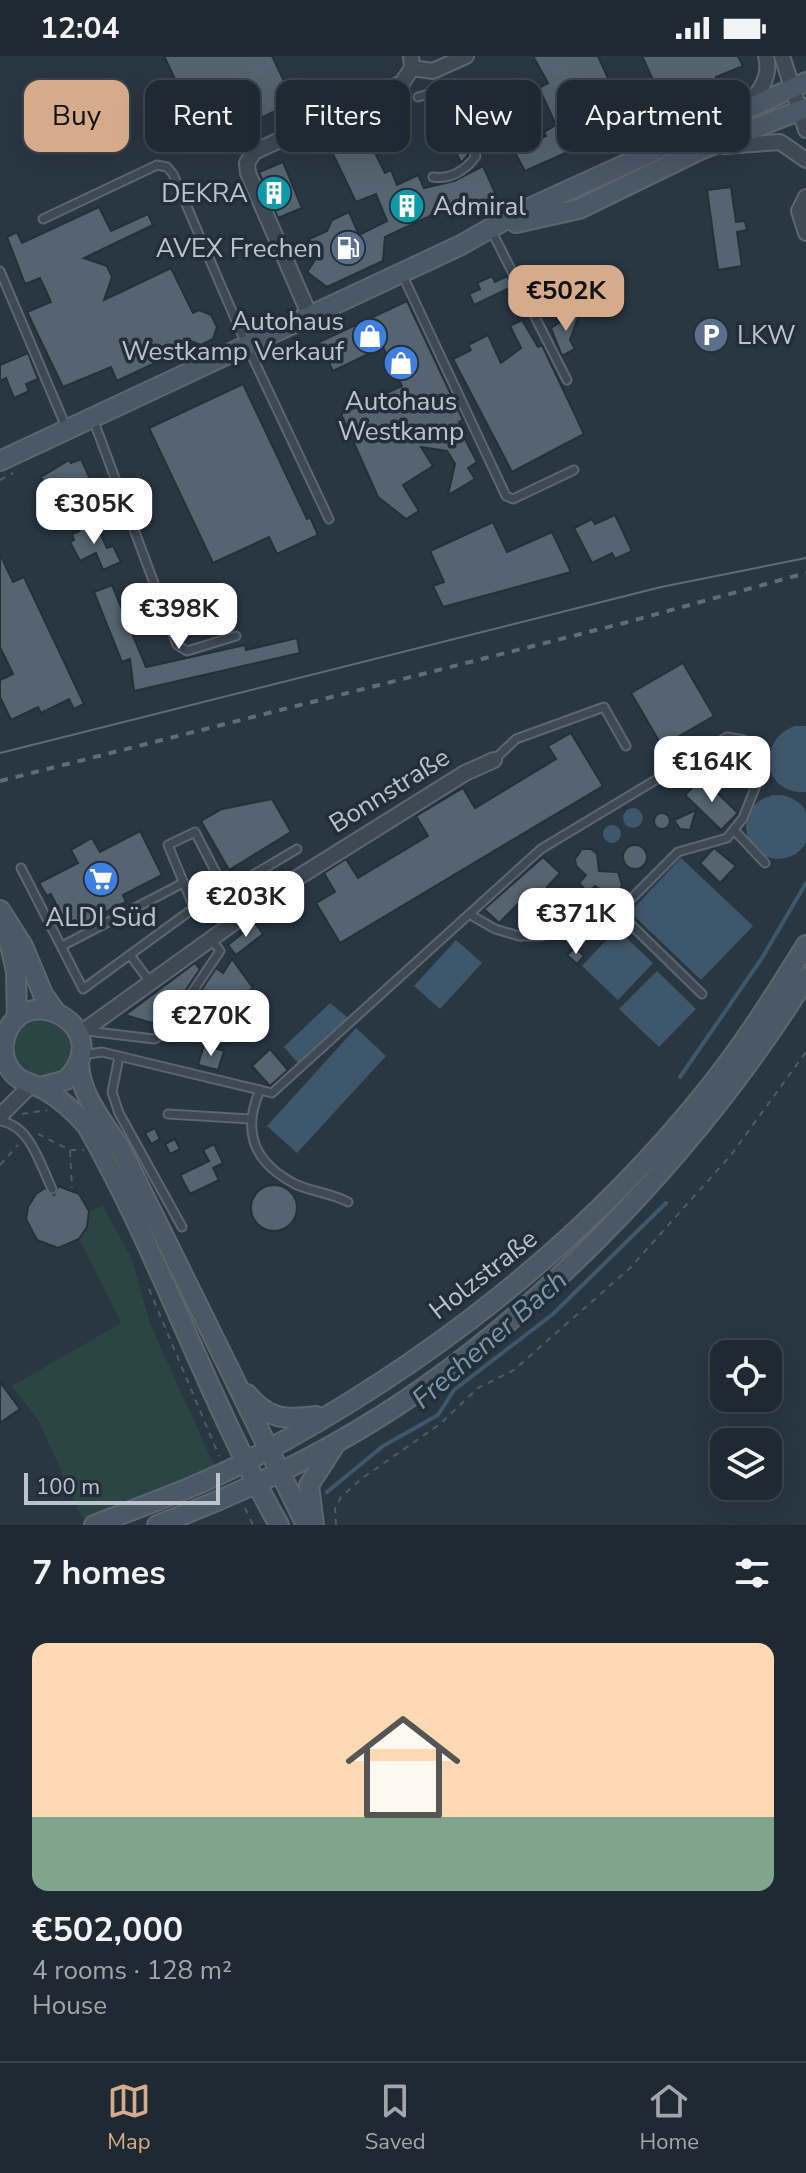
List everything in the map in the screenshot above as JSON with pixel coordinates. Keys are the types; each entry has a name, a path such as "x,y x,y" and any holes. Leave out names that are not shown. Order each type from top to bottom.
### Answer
{"main road":[{"path":"750,108 800,85"},
{"path":"750,130 803,109"},
{"path":"0,461 491,230 524,210 652,152"},
{"path":"491,230 579,209 696,152"},
{"path":"1,912 23,946 43,994 55,1011"},
{"path":"1,912 16,971 17,1018"},
{"name":"Holzstraße","path":"94,1525 226,1471 327,1415 451,1335 560,1247 602,1208 711,1084 806,945"},
{"name":"Holzstraße","path":"157,1525 238,1494 336,1443 453,1365 589,1247 701,1125 762,1046 806,978"},
{"path":"279,1525 245,1462 107,1161 72,1108 14,1075 4,1054 6,1033 17,1018 35,1010 55,1011 83,1032 79,1079 122,1151 306,1525"},
{"path":"35,1086 66,1080 80,1059"},
{"path":"237,1382 257,1406 278,1419 327,1415"},
{"path":"314,1525 309,1485 336,1443"}],"street":[{"path":"309,314 248,173 247,163 254,152 402,83 412,62 433,71 466,56"},
{"path":"750,102 758,95 767,72 766,56"},
{"path":"782,56 800,85 806,130"},
{"path":"750,143 767,141 784,144 806,160"},
{"path":"806,197 799,211 806,233"},
{"name":"Bonnstraße","path":"83,1032 151,985 239,917 465,773 494,760"},
{"path":"0,1078 4,1054"},
{"path":"0,1119 16,1109 35,1086"}],"lane":[{"path":"418,97 441,90 476,156 458,172 443,179 433,177"},
{"path":"43,219 157,165 167,167 173,174 246,344 329,519"},
{"path":"491,230 567,380"},
{"path":"0,271 67,429"},
{"path":"401,272 506,496 513,499 574,470"},
{"path":"92,417 177,645 187,651 236,636"},
{"path":"494,760 516,739 604,707 626,746"},
{"path":"80,1059 102,1052 272,1093 469,914 541,849 727,737 744,740 757,770 757,783 751,801 734,830 727,838 678,852 618,912 535,936 519,936 495,929 469,914"},
{"path":"734,830 765,863"},
{"path":"21,868 83,989 194,908 168,845 195,832 239,917"},
{"path":"226,891 297,849"},
{"path":"62,946 184,884"},
{"path":"535,936 577,895"},
{"path":"618,912 702,994"},
{"path":"83,1032 154,1039 164,1034 220,951 211,939"},
{"path":"130,955 151,985"},
{"path":"119,1057 112,1092 119,1113 182,1227"},
{"path":"260,1090 250,1119 250,1132 260,1154 276,1172 295,1184 348,1202"},
{"path":"168,1114 250,1119"},
{"path":"0,1119 10,1123 27,1138 52,1189"}],"path":[{"path":"184,884 215,870"},
{"path":"336,1525 335,1508 341,1497 361,1479 440,1424 478,1388 514,1370 630,1268 731,1155 806,1052"},
{"path":"16,1109 59,1112"},
{"path":"16,1109 35,1132 70,1150 91,1151 86,1142"},
{"path":"0,1165 35,1132"},
{"path":"70,1150 72,1188"},
{"path":"148,1287 226,1471"},
{"path":"238,1494 253,1525"}],"green space":[{"path":"41,1019 52,1021 62,1028 69,1038 69,1060 62,1070 52,1077 41,1079 30,1077 20,1070 13,1060 11,1049 13,1038 20,1028 30,1021"},
{"path":"103,1206 132,1259 150,1324 215,1467 83,1519 38,1420 12,1386 121,1323 79,1239 87,1227 89,1211"}],"water":[{"path":"795,726 806,726 806,792 791,791 780,785 769,765 774,743 782,733"},
{"path":"772,795 784,795 796,800 805,809 807,841 796,854 784,859 772,859 760,854 751,845 746,833 746,821 751,809 760,800"},
{"path":"629,808 637,808 643,818 637,828 629,828 623,822 623,814"},
{"path":"608,825 616,825 621,834 619,841 608,843 603,838 603,830"},
{"path":"681,858 753,926 701,980 630,912"},
{"path":"617,929 653,963 618,1000 582,966"},
{"path":"456,940 482,963 440,1009 414,986"},
{"path":"657,971 696,1009 659,1047 619,1009"},
{"path":"330,1003 348,1018 298,1063 284,1047"},
{"path":"356,1028 386,1056 297,1153 267,1126"}],"building":[{"path":"164,56 272,56 283,80 276,80 276,111 260,118 260,80 175,80"},
{"path":"533,56 598,56 609,80 557,80 557,152 568,152 525,171 515,152 541,152 541,138 546,136 544,132 556,125 541,92 541,87 548,83"},
{"path":"642,56 738,56 743,66 716,77 717,80 653,80"},
{"path":"332,152 384,152 376,155 385,173 391,170 397,185 418,175 424,188 454,181 483,166 496,195 452,219 447,208 385,237 383,261 327,287 307,272 317,257 309,239 327,231 332,220 349,212 359,235 387,221 376,194 356,202"},
{"path":"456,152 466,152 468,155 461,163"},
{"path":"283,162 302,208 278,218 259,172"},
{"path":"731,187 736,222 745,221 747,230 737,232 742,266 718,270 707,190"},
{"path":"99,207 111,231 148,214 153,225 84,258 107,266 112,277 104,300 171,268 193,313 199,310 211,315 217,327 213,339 201,345 188,340 185,349 117,381 111,367 63,387 27,312 51,302 40,278 25,284 7,237 17,232 22,243"},
{"path":"492,276 495,282 507,276 512,287 474,305 469,294 480,289 477,283"},
{"path":"407,301 463,420 459,422 464,437 477,462 468,468 475,479 448,495 455,464 447,451 421,447 433,466 403,485 419,511 406,519 378,497 341,414 402,386 383,347 333,371 319,342"},
{"path":"581,309 570,340 575,349 562,356 551,328"},
{"path":"522,320 538,347 542,345 584,434 512,472 453,359 471,350 468,345 488,335 501,363 521,348 510,326"},
{"path":"28,353 38,379 26,384 29,391 14,398 6,378 0,381 0,365"},
{"path":"243,384 307,519 310,517 318,535 277,554 269,537 213,563 149,428"},
{"path":"81,459 91,481 51,499 41,477 69,460 71,463"},
{"path":"615,515 632,551 615,559 612,553 592,563 574,528 592,519 595,524"},
{"path":"94,520 107,548 113,546 121,562 103,570 96,553 80,561 70,542 74,540 72,534 79,531 77,528"},
{"path":"493,522 507,552 552,532 571,572 443,607 433,586 444,582 430,551"},
{"path":"0,554 13,582 24,577 84,704 74,709 69,699 41,713 38,707 11,720 0,697 0,680 13,674 0,647"},
{"path":"112,585 146,667 245,645 246,650 297,638 300,653 134,691 130,659 122,662 94,592"},
{"path":"683,663 714,716 662,746 631,693"},
{"path":"571,733 603,786 340,943 316,903 335,892 324,873 346,859 358,878 428,836 416,816 463,788 475,808 556,759 548,746"},
{"path":"702,778 738,813 721,830 685,795"},
{"path":"272,799 291,832 229,870 201,821 222,809"},
{"path":"696,810 690,830 680,829 674,820"},
{"path":"659,813 665,813 670,821 668,827 659,829 654,824 654,818"},
{"name":"ALDI Süd","path":"140,831 162,875 123,895 126,902 78,926 75,920 66,924 51,894 47,896 39,883 78,863 71,850 92,838 100,852"},
{"path":"635,845 643,849 647,857 643,865 635,869 627,865 623,857 627,849"},
{"path":"714,848 736,866 720,883 700,863"},
{"path":"582,849 591,849 597,854 599,871 618,872 622,885 618,893 609,895 595,886 588,893 579,883 586,875 576,866 575,859"},
{"path":"543,857 560,873 547,887 550,890 531,905 524,898 499,923 484,909"},
{"path":"255,923 263,934 236,955 228,945"},
{"path":"575,948 584,956 577,964 567,955"},
{"path":"232,959 253,988 209,1016 213,1022 192,1035 182,1019 216,968 223,973"},
{"path":"195,963 200,969 162,1026 125,1015"},
{"path":"204,1045 224,1051 218,1070 198,1065"},
{"path":"270,1049 288,1070 270,1086 252,1066"},
{"path":"155,1128 160,1139 151,1144 145,1133"},
{"path":"175,1139 180,1149 170,1154 165,1144"},
{"path":"214,1144 223,1163 213,1168 219,1180 190,1194 180,1175 209,1161 203,1150"},
{"path":"274,1185 291,1191 297,1208 291,1225 274,1231 257,1225 251,1208 257,1191"},
{"path":"58,1186 79,1194 89,1211 87,1227 79,1239 58,1248 37,1240 26,1219 28,1207 36,1194 45,1188 54,1195"},
{"path":"0,1382 20,1409 0,1423"}],"waterway":[{"name":"Frechener Bach","path":"680,1077 762,958 806,883"},
{"name":"Frechener Bach","path":"327,1492 383,1446 438,1415 454,1390 553,1314 666,1203"}],"tram line":[{"path":"0,753 661,587 806,558"}],"railway":[{"path":"0,781 624,623 806,573"}],"place":[{"name":"DEKRA","path":"274,193"},
{"name":"Admiral","path":"407,206"},
{"name":"AVEX Frechen","path":"348,248"},
{"name":"LKW","path":"711,335"},
{"name":"Autohaus Westkamp Verkauf","path":"370,336"},
{"name":"Autohaus Westkamp","path":"401,363"},
{"name":"ALDI Süd","path":"101,879"}]}
